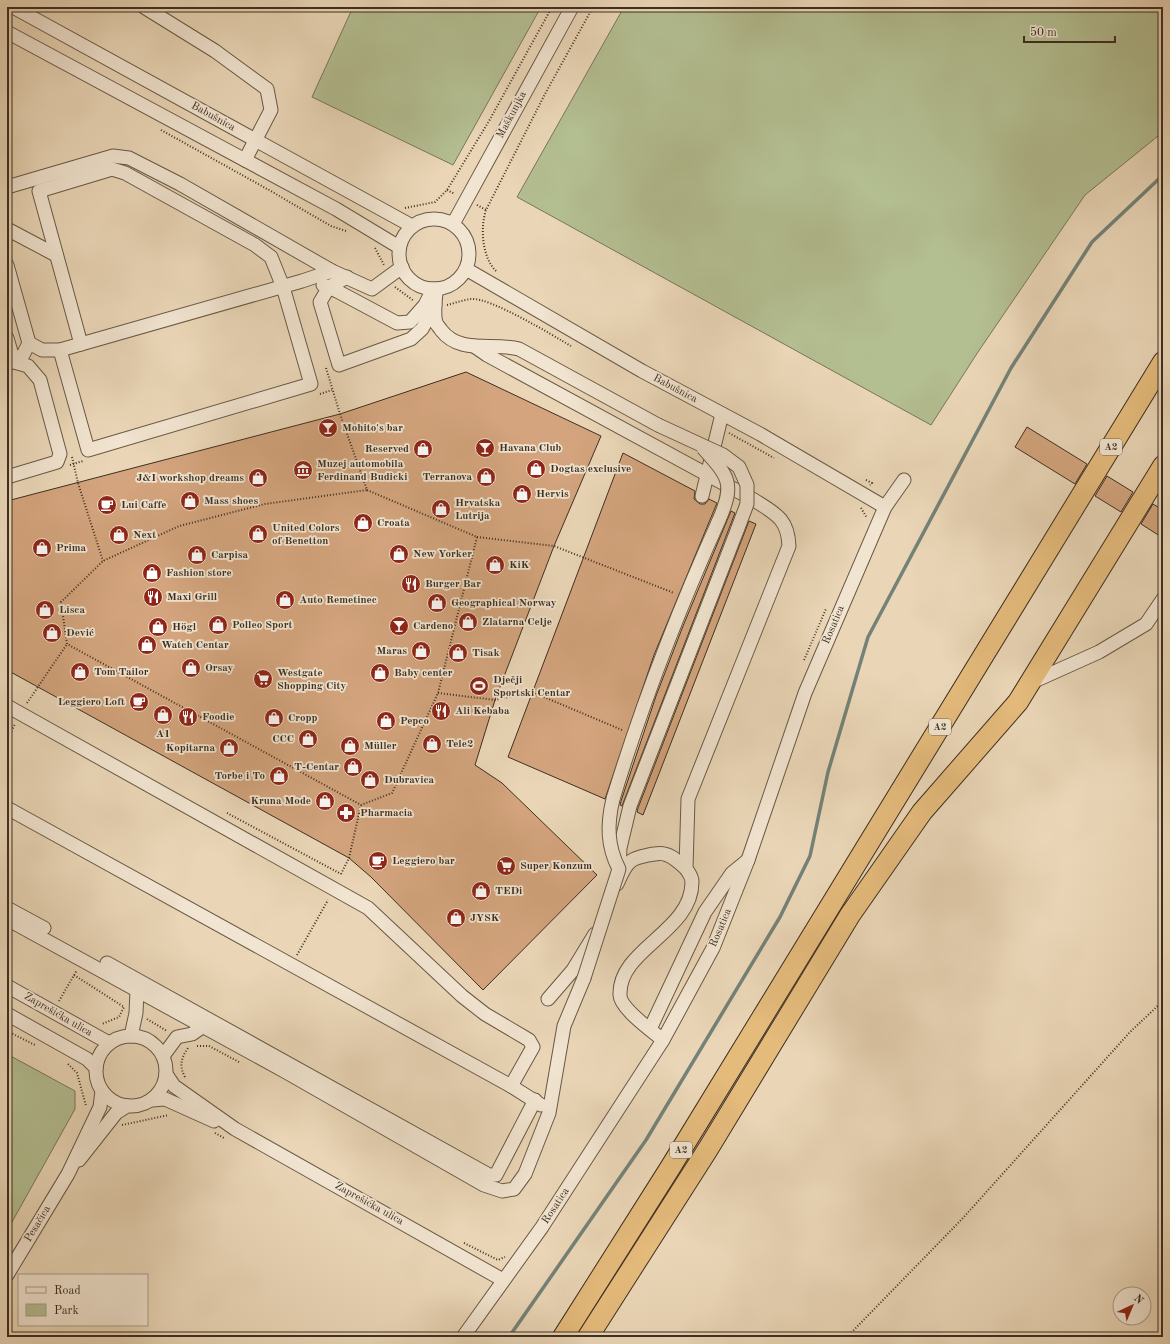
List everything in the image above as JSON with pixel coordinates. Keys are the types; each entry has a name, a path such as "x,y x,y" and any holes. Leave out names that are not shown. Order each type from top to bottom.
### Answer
{"highway":[{"name":"A2","path":"563,1337 670,1168 1163,362"},
{"name":"A2","path":"588,1337 708,1148 850,915 922,812 1018,702 1163,466"}],"street":[{"name":"Babušnica","path":"13,7 412,226"},
{"path":"144,7 215,51 267,89 271,110 245,160"},
{"name":"Maškunjka","path":"453,224 572,7"},
{"name":"Babušnica","path":"7,32 336,209 399,247"},
{"path":"7,187 113,156 129,158 180,184 332,270 372,289 402,267"},
{"path":"60,350 88,450 311,384 283,287 271,257 255,245 125,173 112,169 39,191 81,344"},
{"path":"432,218 453,224 461,231 466,239 469,249 469,260 466,269 453,283 434,289 423,287 414,283 407,276 399,257 399,247 406,232 412,226 432,218"},
{"path":"7,229 56,255"},
{"path":"7,265 29,343 23,355 10,363"},
{"name":"Babušnica","path":"466,269 642,371 722,414 885,507"},
{"path":"29,343 42,350 60,350 283,287 332,270"},
{"path":"347,277 329,287 320,302 339,364 411,339 422,329 440,305"},
{"path":"302,281 318,283 329,287 397,323 410,322 425,305 434,289"},
{"path":"7,919 286,1072 484,1185 502,1191 514,1189 525,1174 549,1113 564,1026 584,978 619,869 620,848 630,806 747,504 747,485 739,467 723,455 658,425 519,349 506,345 461,345 445,335 436,323 440,305 434,289"},
{"path":"7,338 10,363"},
{"path":"474,346 487,355 706,474 776,514 784,522 788,533 789,546 688,799 686,868"},
{"path":"7,477 57,462 60,454 40,380 28,366 10,363"},
{"path":"702,496 706,474 722,414"},
{"path":"619,869 612,856 609,840 608,820 613,799 633,734 685,597 719,520 728,495 727,480 722,469 699,443"},
{"name":"Rosatica","path":"463,1337 502,1280 542,1227 663,1040 713,948 748,860 805,693 885,507 904,480"},
{"path":"1030,683 1099,652 1146,624 1163,600"},
{"path":"7,706 368,908 462,996 485,1014 529,1040 532,1047 511,1086"},
{"path":"7,808 511,1086 535,1100 549,1113"},
{"path":"548,999 573,970 604,920 620,876 631,861 663,853 674,858 686,868 693,880 690,901 673,925 632,962 620,983 620,997 628,1010 663,1040"},
{"path":"650,1029 705,912 732,873 748,860"},
{"path":"7,908 489,1175 496,1175 535,1100"},
{"name":"Zaprešićka ulica","path":"7,986 109,1043"},
{"path":"131,1036 136,1013 137,991"},
{"path":"7,1014 87,1059 96,1068"},
{"path":"163,1056 177,1037 192,1034 202,1027"},
{"path":"131,1036 143,1038 151,1042 163,1056 166,1074 164,1084 159,1093 152,1100 143,1104 127,1106 114,1102 102,1091 96,1078 96,1068 98,1058 109,1043 117,1039 131,1036"},
{"name":"Zaprešićka ulica","path":"166,1074 174,1086 235,1129 502,1280"},
{"name":"Pesačica","path":"7,1275 68,1174 100,1107 102,1091"},
{"name":"Zaprešićka ulica","path":"152,1100 165,1099 235,1129"},
{"name":"Pesačica","path":"68,1174 116,1112 127,1106"}],"path":[{"path":"401,208 426,205 438,199 447,190 489,121 552,7"},
{"path":"498,273 491,266 484,238 482,226 486,210 542,100 593,7"},
{"path":"158,129 331,226 352,234"},
{"path":"374,244 385,267"},
{"path":"393,286 417,303"},
{"path":"440,305 472,299 484,301"},
{"path":"324,361 338,408 367,490"},
{"path":"7,739 21,714 67,644 61,602 103,561 179,526 265,504 367,490 477,537 554,546 685,597"},
{"path":"67,644 361,805 392,793 438,693 477,537"},
{"path":"438,693 495,700 532,692 633,734"},
{"path":"57,1004 82,959"},
{"path":"74,975 124,1007"},
{"path":"847,1337 963,1218 1130,1032 1163,1001"},
{"path":"146,1019 167,1031"},
{"path":"7,1031 25,1042 39,1046"},
{"path":"187,1081 182,1070 182,1057 189,1046"},
{"path":"196,1046 209,1046 245,1065"},
{"path":"65,1060 77,1073 84,1095 86,1110"},
{"path":"116,1128 160,1115 172,1114"},
{"path":"463,1242 498,1260"}],"green space":[{"path":"353,7 541,7 453,165 312,97"},
{"path":"624,7 1163,7 1163,132 1085,195 978,352 931,425 517,197"},
{"path":"7,1054 75,1091 75,1109 7,1231"}],"building":[{"name":"Westgate Shopping City","path":"466,372 601,436 554,546 495,700 475,765 502,783 597,875 483,990 371,877 349,858 7,670 7,501 340,414"},
{"path":"1027,427 1087,464 1075,484 1015,447"},
{"path":"623,453 695,491 694,499 700,504 705,504 709,499 717,503 654,655 605,799 508,757"},
{"path":"1107,476 1133,492 1121,512 1095,496"},
{"path":"1153,504 1163,510 1163,538 1141,524"},
{"path":"731,511 735,513 622,806 620,805 621,801 656,696 683,626"},
{"path":"749,521 756,524 643,815 637,812 638,808"}],"waterway":[{"path":"509,1337 646,1140 780,917 810,856 828,772 868,637 1011,368 1092,242 1163,175"}],"place":[{"name":"Mohito's bar","path":"328,428"},
{"name":"Havana Club","path":"485,448"},
{"name":"Reserved","path":"423,449"},
{"name":"Dogtas exclusive","path":"536,469"},
{"name":"Muzej automobila Ferdinand Budicki","path":"303,470"},
{"name":"Terranova","path":"486,477"},
{"name":"J&I workshop dreams","path":"258,478"},
{"name":"Hervis","path":"522,494"},
{"name":"Mass shoes","path":"190,501"},
{"name":"Lui Caffe","path":"107,505"},
{"name":"Hrvatska Lutrija","path":"441,509"},
{"name":"Croata","path":"363,523"},
{"name":"United Colors of Benetton","path":"258,534"},
{"name":"Next","path":"119,535"},
{"name":"Prima","path":"42,548"},
{"name":"New Yorker","path":"399,554"},
{"name":"Carpisa","path":"197,555"},
{"name":"KiK","path":"495,565"},
{"name":"Fashion store","path":"152,573"},
{"name":"Burger Bar","path":"411,584"},
{"name":"Maxi Grill","path":"153,597"},
{"name":"Auto Remetinec","path":"285,600"},
{"name":"Geographical Norway","path":"437,603"},
{"name":"Lisca","path":"45,610"},
{"name":"Zlatarna Celje","path":"468,622"},
{"name":"Polleo Sport","path":"218,625"},
{"name":"Cardeno","path":"399,626"},
{"name":"Högl","path":"158,627"},
{"name":"Dević","path":"52,633"},
{"name":"Watch Centar","path":"147,645"},
{"name":"Maras","path":"421,651"},
{"name":"Tisak","path":"458,653"},
{"name":"Orsay","path":"191,668"},
{"name":"Tom Tailor","path":"80,672"},
{"name":"Baby center","path":"380,673"},
{"name":"Westgate Shopping City","path":"263,679"},
{"name":"Dječji Sportski Centar","path":"479,686"},
{"name":"Leggiero Loft","path":"139,702"},
{"name":"Ali Kebaba","path":"441,711"},
{"name":"A1","path":"163,715"},
{"name":"Foodie","path":"188,717"},
{"name":"Cropp","path":"274,718"},
{"name":"Pepco","path":"386,721"},
{"name":"CCC","path":"308,739"},
{"name":"Tele2","path":"432,744"},
{"name":"Müller","path":"350,746"},
{"name":"Kopitarna","path":"229,748"},
{"name":"T-Centar","path":"353,767"},
{"name":"Torbe i To","path":"279,776"},
{"name":"Dubravica","path":"370,780"},
{"name":"Kruna Mode","path":"325,801"},
{"name":"Pharmacia","path":"346,813"},
{"name":"Leggiero bar","path":"378,861"},
{"name":"Super Konzum","path":"506,866"},
{"name":"TEDi","path":"481,891"},
{"name":"JYSK","path":"456,918"}]}
